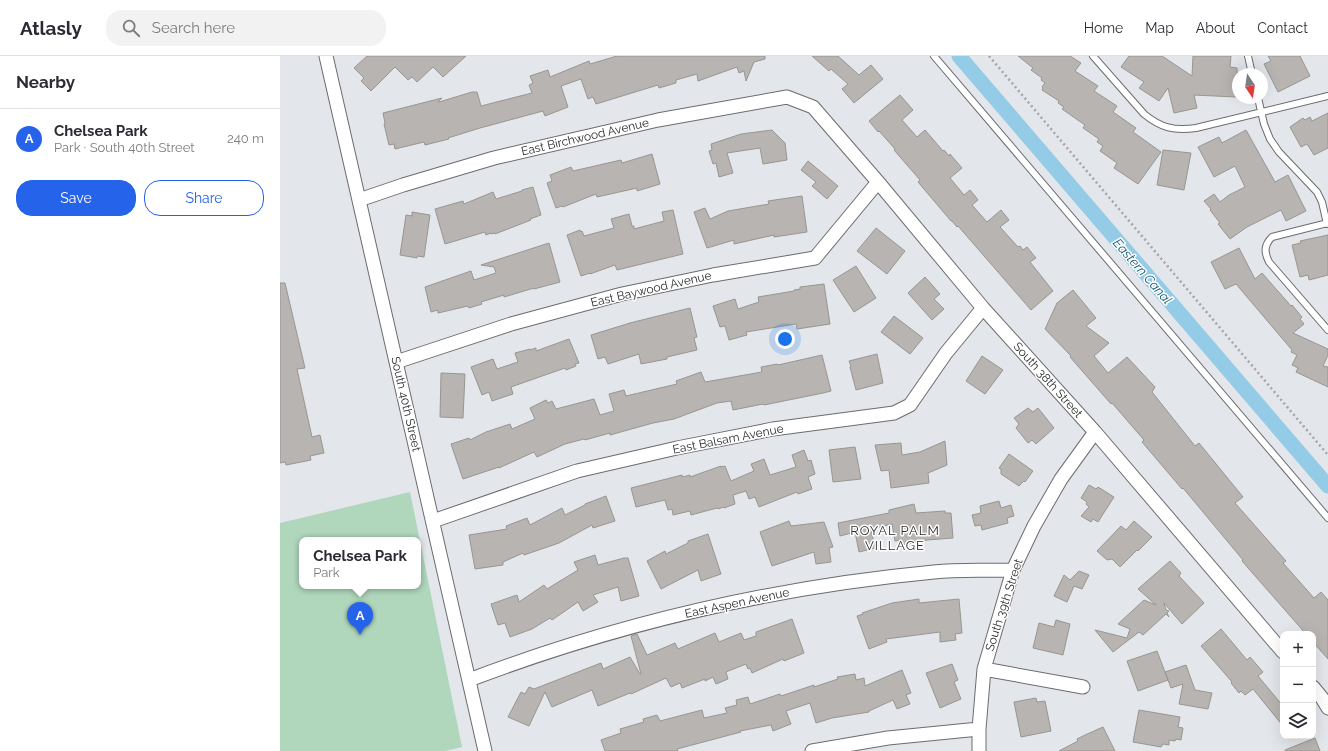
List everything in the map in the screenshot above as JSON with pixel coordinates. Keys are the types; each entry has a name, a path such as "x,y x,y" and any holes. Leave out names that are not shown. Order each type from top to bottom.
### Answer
{"street":[{"name":"South 40th Street","path":"326,56 485,751"},
{"name":"East Birchwood Avenue","path":"359,200 403,185 494,158 658,120 788,97 814,107"},
{"name":"South 38th Street","path":"814,107 983,308 1095,432 1280,648"},
{"name":"East Baywood Avenue","path":"396,362 511,324 622,294 713,275 815,258 878,182"},
{"name":"East Balsam Avenue","path":"433,521 577,471 677,448 773,429 894,413 910,405 946,354 983,308"},
{"name":"South 39th Street","path":"978,751 984,669 1013,570 1034,526 1061,479 1095,432"},
{"name":"East Aspen Avenue","path":"469,680 517,662 635,625 753,598 854,581 935,572 1013,570"},
{"path":"984,669 1083,687"},
{"path":"1316,691 1328,708"},
{"path":"812,751 888,738 979,729"}],"lane":[{"path":"934,56 1328,518"},
{"path":"1093,56 1136,106 1153,121 1174,129 1186,130 1328,96"},
{"path":"1248,56 1251,68"},
{"path":"1259,104 1266,132 1274,146 1317,192 1322,202 1327,223 1272,237 1268,241 1266,252 1269,262 1328,330"}],"path":[{"path":"989,56 1328,455"}],"green space":[{"path":"410,492 419,537 299,537 299,589 421,589 421,546 462,747 445,751 280,751 280,523"}],"building":[{"path":"367,56 466,56 443,77 433,67 417,82 412,77 408,80 395,67 371,91 361,81 364,78 354,68"},
{"path":"617,56 765,56 765,59 754,62 746,81 744,71 739,73 737,67 698,81 697,74 676,80 676,83 659,88 658,85 596,104 593,97 588,99 581,79 561,86 568,107 545,116 543,111 425,145 424,142 395,149 394,144 389,145 383,113 442,98 439,102 472,92 477,92 481,106 532,93 529,85 533,83 530,76 548,70 550,77 589,61 590,64"},
{"path":"812,56 838,56 859,75 871,65 883,79 854,103 842,89 848,84 831,69 829,71"},
{"path":"1018,56 1070,56 1081,63 1075,71 1098,86 1094,91 1117,106 1113,112 1136,128 1133,132 1161,152 1138,184 1114,168 1117,163 1100,151 1103,146 1097,142 1099,139 1083,128 1085,125 1062,109 1064,107 1058,103 1059,101 1042,90 1045,83 1041,80 1042,78 1031,70 1033,68"},
{"path":"1129,56 1162,56 1192,76 1193,56 1231,56 1230,67 1237,68 1232,68 1232,97 1194,95 1197,108 1174,113 1168,88 1159,101 1139,88 1144,82 1121,67"},
{"path":"1268,56 1300,56 1310,76 1278,92 1268,72 1268,68 1266,68 1264,64 1271,61"},
{"path":"900,95 913,110 902,120 917,137 925,130 943,151 944,150 949,156 950,154 962,168 950,178 964,195 970,190 975,196 978,200 972,205 987,222 1001,210 1009,220 1000,227 1018,247 1020,246 1023,250 1027,247 1036,258 1030,262 1053,291 1031,310 958,226 957,227 951,221 918,182 920,180 894,150 895,149 869,121"},
{"path":"1328,113 1328,148 1314,155 1307,144 1301,147 1290,127 1303,118 1305,120 1310,117 1312,121"},
{"path":"772,130 785,143 787,160 763,164 760,148 727,153 733,173 719,177 716,163 713,164 709,151 712,150 711,144 741,134"},
{"path":"1246,130 1275,182 1288,175 1306,211 1286,221 1281,210 1247,227 1230,239 1218,224 1220,223 1204,201 1214,194 1220,202 1229,195 1245,187 1235,166 1214,177 1198,147 1219,137 1222,143"},
{"path":"1163,150 1191,153 1184,190 1157,185"},
{"path":"652,154 660,184 637,191 637,188 597,197 596,194 563,207 556,208 547,183 552,181 550,175 571,167 573,171 621,160 622,163"},
{"path":"808,161 838,186 827,199 812,186 816,182 801,170"},
{"path":"533,187 541,215 495,234 491,233 486,235 485,232 445,244 435,209 463,201 464,204 493,192 496,199"},
{"path":"802,196 807,232 774,237 774,235 734,244 734,240 707,248 694,212 705,208 710,219 728,211 769,204 768,201"},
{"path":"673,210 683,254 617,270 615,265 581,276 567,235 580,230 584,236 614,228 611,219 629,214 634,229 664,221 662,212"},
{"path":"412,212 430,215 424,257 417,256 417,258 400,255 406,215 412,216"},
{"path":"876,228 905,251 887,274 857,251"},
{"path":"1328,235 1328,275 1309,280 1308,275 1300,277 1292,245 1301,243 1300,241"},
{"path":"549,243 560,282 504,297 504,295 481,302 482,304 469,308 468,306 438,313 438,310 431,312 425,287 471,271 474,280 496,273 494,267 481,265"},
{"path":"1239,248 1255,279 1262,273 1302,317 1300,319 1304,324 1293,333 1328,349 1328,355 1323,366 1328,367 1328,387 1296,372 1298,368 1292,365 1297,355 1291,352 1292,350 1236,284 1225,289 1211,262"},
{"path":"856,266 876,298 854,312 833,280"},
{"path":"925,277 940,294 934,299 944,309 932,320 908,293"},
{"path":"280,283 285,283 305,368 297,369 312,437 320,435 324,453 310,456 311,460 286,465 285,462 280,463"},
{"path":"824,284 830,324 797,329 796,324 746,332 747,335 729,340 725,326 720,327 713,306 735,299 738,309 759,302 758,297 794,291 800,289 800,287"},
{"path":"1073,290 1096,318 1086,326 1109,343 1094,356 1108,373 1127,357 1155,387 1152,392 1195,446 1199,443 1243,497 1235,503 1286,561 1283,563 1314,598 1321,592 1328,600 1328,659 1316,645 1316,631 1303,631 1242,561 1243,560 1183,488 1182,489 1142,442 1144,440 1070,357 1071,356 1045,329 1057,303"},
{"path":"690,308 697,337 694,338 697,350 667,357 667,359 641,364 639,354 608,364 605,357 598,359 591,335 630,323"},
{"path":"894,316 923,338 910,354 881,332"},
{"path":"569,339 579,363 575,364 576,366 566,370 565,368 511,387 513,394 492,401 489,392 482,395 471,367 493,359 497,369 518,362 515,353 536,348 536,351"},
{"path":"877,354 883,383 856,390 849,361"},
{"path":"822,355 831,391 823,393 733,410 731,401 717,403 674,419 653,423 610,435 610,433 565,444 537,457 534,452 499,468 463,479 451,444 469,438 470,440 486,432 510,424 512,429 535,419 530,408 546,400 548,403 552,401 556,409 594,399 600,415 614,411 609,394 624,390 626,396 677,384 676,381 701,372 705,382 762,372 761,367 778,365"},
{"path":"982,356 1003,370 985,394 966,381"},
{"path":"441,373 465,374 463,418 440,417"},
{"path":"1028,408 1033,412 1038,408 1054,428 1036,444 1032,440 1028,443 1016,428 1019,424 1014,418"},
{"path":"945,441 947,465 928,473 929,483 891,488 889,470 881,471 875,445 901,443 902,455 920,452"},
{"path":"855,447 861,479 833,482 829,450"},
{"path":"804,450 808,461 811,460 815,474 808,477 812,489 798,494 797,492 759,507 755,497 749,499 746,491 733,495 735,504 724,508 717,508 691,515 690,511 673,515 672,509 668,510 665,500 636,507 631,488 682,475 683,477 690,475 690,477 721,466 725,466 731,481 754,471 751,464 764,459 770,475 796,467 792,455"},
{"path":"1009,454 1033,471 1025,482 1024,481 1019,486 1001,474 1001,469 999,468"},
{"path":"1089,485 1096,489 1098,487 1114,497 1098,522 1093,519 1091,522 1081,516 1089,507 1086,504 1087,502 1081,498"},
{"path":"606,496 615,521 593,528 592,525 559,543 524,555 523,553 503,562 503,565 475,569 469,535 507,529 506,526 527,518 530,525 562,508 565,515 585,504"},
{"path":"999,501 1001,508 1011,505 1014,516 1007,518 1008,523 982,530 981,525 975,526 972,515 981,513 980,506"},
{"path":"914,504 916,513 945,511 945,513 951,513 953,538 927,540 902,545 901,540 895,541 892,524 871,529 875,548 859,552 855,532 840,536 838,523 889,513 889,510"},
{"path":"789,521 791,526 824,522 833,547 829,548 831,562 816,564 814,552 772,566 760,532"},
{"path":"1134,521 1152,537 1120,567 1112,559 1107,560 1097,551 1121,526 1126,530"},
{"path":"708,534 721,574 701,581 698,570 661,589 647,561 665,551 666,554 688,543 688,541"},
{"path":"595,555 598,565 628,558 639,596 621,601 618,587 593,595 598,602 583,611 578,602 552,620 550,618 532,629 510,637 505,623 498,625 491,604 517,595 519,602 544,585 547,589 578,570 574,562"},
{"path":"1170,561 1181,573 1179,576 1204,603 1182,624 1164,603 1166,610 1169,611 1167,613 1169,617 1166,614 1143,635 1139,632 1113,652 1095,630 1127,638 1130,629 1118,624 1144,600 1156,605 1138,589"},
{"path":"1079,571 1089,575 1082,589 1074,586 1067,602 1054,596 1064,575 1070,580"},
{"path":"919,599 919,603 959,599 962,633 955,634 956,640 940,642 940,632 886,639 887,642 869,649 857,616 892,603"},
{"path":"792,619 804,653 784,661 783,659 752,673 746,664 726,672 728,679 716,684 713,677 682,688 680,683 671,687 666,678 631,694 630,693 598,706 592,690 552,707 545,692 529,726 508,717 521,692 525,694 529,687 534,689 601,663 603,669 630,657 641,674 631,636 637,634 647,655 675,643 678,649 715,633 719,642 741,633 744,640 756,636 756,632"},
{"path":"1056,620 1070,624 1063,655 1033,648 1039,623 1054,627"},
{"path":"1221,629 1247,660 1250,657 1263,672 1258,676 1280,702 1280,722 1253,689 1245,695 1241,691 1239,693 1231,683 1232,682 1201,646"},
{"path":"1157,651 1168,680 1138,691 1127,661"},
{"path":"952,664 958,680 954,682 961,699 940,708 926,673"},
{"path":"1186,665 1195,690 1212,693 1208,709 1179,704 1183,684 1171,688 1165,672"},
{"path":"902,670 911,693 906,695 910,704 897,709 893,700 869,712 832,718 816,723 810,703 786,711 791,724 773,731 771,725 740,731 741,732 677,749 678,751 605,751 601,740 621,733 620,729 644,722 643,719 657,715 660,721 702,710 704,718 727,713 725,708 737,705 736,700 748,697 750,704 814,685 814,687 838,679 837,677 855,674 856,680 864,678 865,686"},
{"path":"1036,698 1037,702 1045,701 1051,731 1021,737 1014,702"},
{"path":"1139,710 1180,717 1178,727 1183,728 1181,740 1169,740 1169,745 1163,744 1161,747 1133,742"},
{"path":"1103,727 1115,751 1059,751 1078,741 1077,739"},
{"path":"1315,739 1320,751 1285,751"}],"waterway":[{"name":"Eastern Canal","path":"959,56 1328,486"}],"place":[{"name":"Chelsea Park","path":"360,635"}],"district":[{"name":"ROYAL PALM VILLAGE","path":"895,538"}]}
